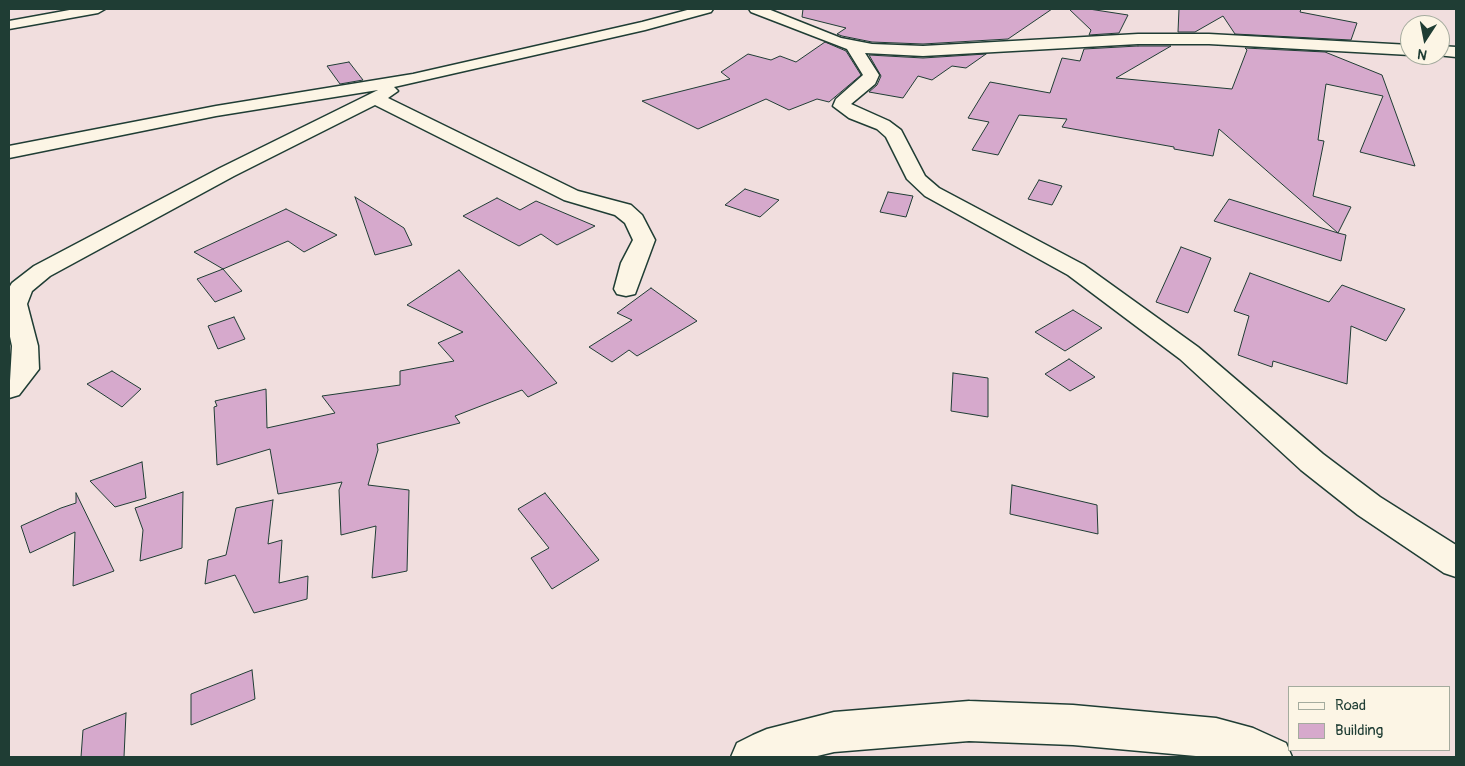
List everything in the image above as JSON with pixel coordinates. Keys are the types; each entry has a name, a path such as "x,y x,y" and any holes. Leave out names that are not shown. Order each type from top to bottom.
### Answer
{"street":[{"path":"9,25 98,9"},
{"path":"9,152 216,111 413,79 645,26 706,9"},
{"path":"756,9 852,46 923,51 1138,39 1209,39 1400,49"},
{"path":"852,46 871,75 869,80 842,103 842,106 855,114 883,125 894,134 916,178 932,192 1076,270 1189,353 1312,462 1362,501 1456,563"},
{"path":"9,388 25,369 25,346 15,304 21,288 42,271 227,172 413,79"},
{"path":"374,98 570,196 614,206 623,210 634,220 644,240 626,289"},
{"path":"751,757 767,749 834,732 969,722 1073,724 1216,738 1253,748 1272,757"}],"building":[{"path":"803,9 1052,9 1008,39 923,44 872,42 842,36 837,34 846,28 802,17"},
{"path":"1069,9 1089,9 1128,15 1119,33 1089,35 1091,30"},
{"path":"1179,9 1301,9 1300,12 1357,23 1351,40 1235,34 1223,16 1195,32 1178,32"},
{"path":"825,42 846,51 861,75 829,102 817,99 789,110 766,99 698,129 642,101 730,79 721,72 748,54 771,60 780,56 796,62"},
{"path":"1171,46 1116,78 1232,89 1247,50 1245,48 1325,52 1382,75 1415,166 1360,152 1383,96 1326,84 1318,140 1324,141 1313,196 1351,207 1338,233 1219,129 1213,156 1062,127 1067,119 1019,115 998,155 972,150 989,122 968,118 990,82 1050,93 1062,58 1080,61 1084,49"},
{"path":"986,54 966,68 952,66 932,80 918,76 903,98 869,92 877,85 881,76 869,55 923,58"},
{"path":"349,62 363,80 340,84 327,66"},
{"path":"1039,180 1062,186 1052,205 1028,199"},
{"path":"745,189 779,200 760,217 725,205"},
{"path":"888,192 913,196 906,217 880,212"},
{"path":"355,197 404,228 412,245 375,255"},
{"path":"497,198 520,210 536,201 595,226 557,245 541,234 519,246 463,216"},
{"path":"1229,199 1346,235 1341,261 1214,221"},
{"path":"286,209 337,235 304,252 288,241 223,269 194,252"},
{"path":"1181,247 1211,258 1188,313 1156,302"},
{"path":"223,269 242,291 215,302 197,279"},
{"path":"459,270 557,383 528,397 522,390 455,416 460,423 377,444 378,450 368,485 409,490 407,571 372,578 376,526 341,535 339,490 342,482 278,494 270,449 217,465 214,407 217,406 215,401 266,389 267,428 335,413 322,396 400,385 400,371 454,361 438,343 463,332 407,305"},
{"path":"1250,273 1329,302 1342,285 1405,309 1386,341 1351,326 1347,384 1273,361 1272,367 1238,355 1249,316 1234,311"},
{"path":"651,288 697,321 637,356 629,350 612,362 589,347 632,320 617,313"},
{"path":"1073,310 1102,328 1065,351 1035,332"},
{"path":"234,317 245,339 218,349 208,326"},
{"path":"1069,359 1095,377 1070,391 1045,374"},
{"path":"112,371 141,389 122,407 87,384"},
{"path":"953,373 988,378 988,417 951,411"},
{"path":"142,462 146,498 115,507 90,481"},
{"path":"1012,485 1097,505 1098,534 1010,514"},
{"path":"183,492 182,548 140,561 143,530 135,508"},
{"path":"76,493 114,571 73,586 75,532 30,553 21,526 76,503"},
{"path":"545,493 599,560 552,589 531,558 549,548 518,509"},
{"path":"273,500 268,544 282,540 279,583 308,576 307,599 254,613 235,575 205,584 208,560 226,555 236,508"},
{"path":"252,670 255,699 191,725 191,694"},
{"path":"126,713 124,757 81,757 83,730"}]}
